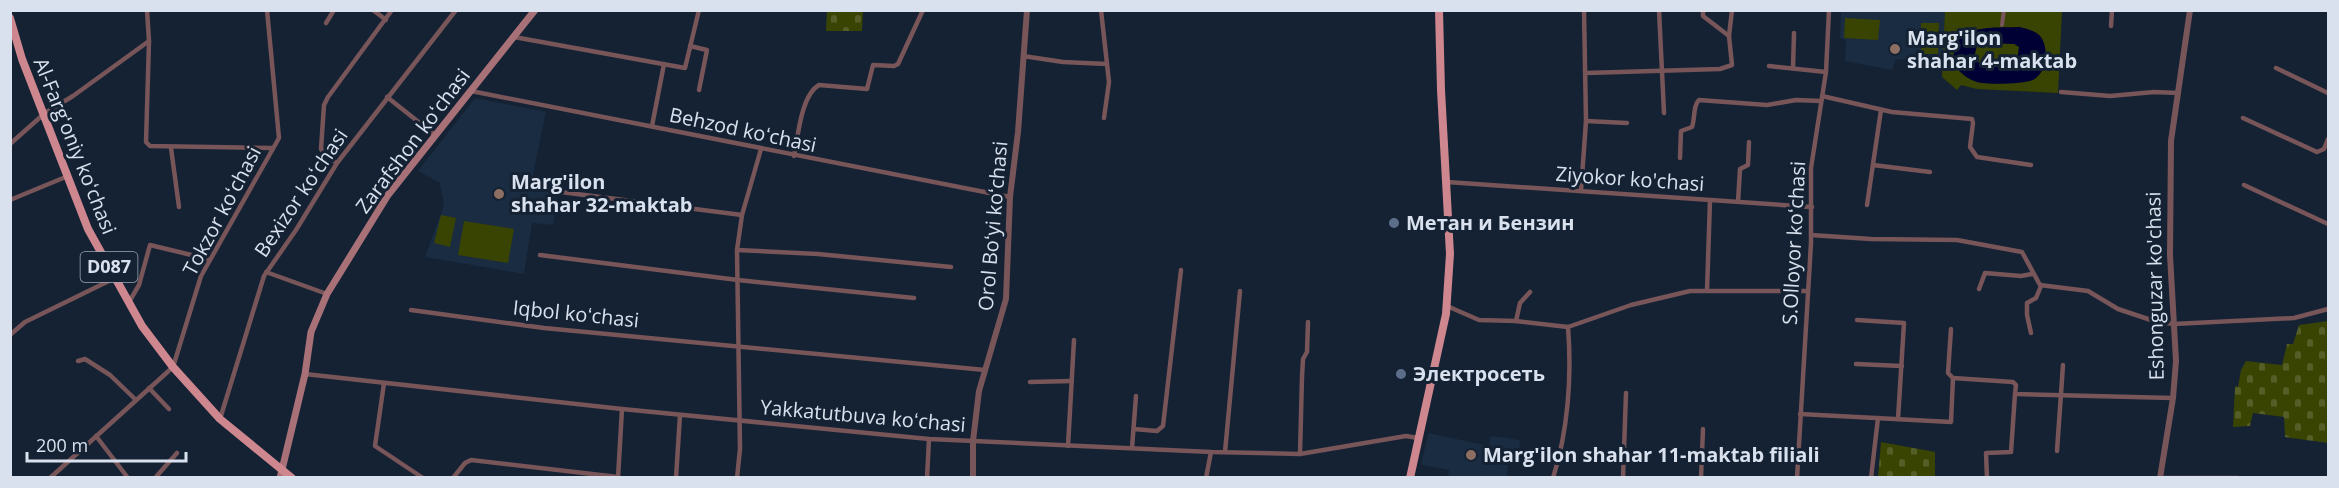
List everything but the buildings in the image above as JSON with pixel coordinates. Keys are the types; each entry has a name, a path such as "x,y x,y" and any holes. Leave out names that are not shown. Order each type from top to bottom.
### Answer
{"main road":[{"name":"Zarafshon koʻchasi","path":"281,474 305,374 311,332 327,294 388,195 535,10"},
{"path":"1410,477 1447,306 1450,254 1439,10"},
{"name":"Al-Fargʻoniy koʻchasi","path":"10,18 13,35 88,229 142,326 173,367 220,419 281,474"},
{"name":"D087","path":"281,474 292,477"}],"street":[{"path":"147,10 149,41 146,142 150,146 171,148 272,148"},
{"name":"Tokzor koʻchasi","path":"173,367 208,259 279,138 267,10"},
{"path":"326,23 334,10"},
{"path":"373,10 386,20"},
{"path":"337,163 325,155 321,149 324,105 392,10"},
{"name":"Bexizor koʻchasi","path":"220,419 258,290 266,272 296,230 337,163 456,10"},
{"path":"514,37 685,68 699,10"},
{"path":"794,156 802,114 814,88 819,86 867,89 873,65 894,66 898,64 923,10"},
{"name":"Orol Boʻyi koʻchasi","path":"973,477 975,416 985,370 1006,299 1010,197 1018,132 1027,10"},
{"path":"1101,10 1109,82 1104,118"},
{"path":"1581,190 1586,121 1584,10"},
{"path":"1659,10 1664,113"},
{"path":"1703,10 1703,16 1729,36"},
{"path":"1586,73 1720,69 1732,64 1729,36 1732,10"},
{"name":"S.Olloyor koʻchasi","path":"1797,477 1811,235 1811,168 1826,72 1829,10"},
{"path":"2002,25 2004,10"},
{"path":"2111,26 2112,10"},
{"name":"Eshonguzar ko'chasi","path":"2160,477 2173,398 2176,361 2170,255 2171,141 2190,10"},
{"path":"1793,67 1794,33"},
{"path":"10,144 45,113 73,96 149,41"},
{"path":"690,46 707,50 699,90"},
{"path":"1023,56 1063,63 1107,64"},
{"path":"652,126 664,64"},
{"path":"1768,66 1826,72"},
{"path":"2276,68 2328,93"},
{"name":"Behzod koʻchasi","path":"470,91 1010,197"},
{"path":"2061,92 2120,96 2154,92 2179,93"},
{"path":"387,97 435,135"},
{"path":"1680,158 1681,131 1692,127 1697,101 1767,105 1822,98 1881,110 1972,119 1970,147 1975,155 2031,165"},
{"path":"1867,206 1881,110"},
{"path":"2243,118 2317,152 2324,149 2328,140"},
{"path":"1586,121 1628,123"},
{"path":"1738,202 1740,169 1748,165 1749,142"},
{"path":"171,148 179,207"},
{"path":"737,477 741,449 738,420 737,250 742,215 761,149"},
{"path":"1873,165 1930,172"},
{"path":"10,200 68,176"},
{"name":"Ziyokor ko'chasi","path":"1447,182 1812,207"},
{"path":"2244,185 2328,224"},
{"path":"561,192 742,215"},
{"path":"1707,291 1710,200"},
{"path":"1811,235 1871,239 1957,240 2022,252 2032,274 2041,286 2088,291 2118,309 2157,322 2174,324 2294,318 2328,309"},
{"path":"129,302 139,285 150,245 208,259"},
{"path":"737,250 818,254 951,267"},
{"path":"540,255 738,280 914,298"},
{"path":"1134,429 1157,430 1163,426 1182,270"},
{"path":"266,272 327,294"},
{"path":"1979,289 1984,273 2021,276 2032,274"},
{"path":"10,335 25,322 115,278"},
{"path":"2031,333 2027,315 2028,303 2036,298 2041,286"},
{"path":"1225,452 1240,291"},
{"path":"1447,306 1479,320 1516,321 1568,327 1630,305 1690,291 1807,291"},
{"path":"1516,321 1519,306 1530,292"},
{"name":"Iqbol koʻchasi","path":"411,310 544,328 985,370"},
{"path":"1857,320 1904,323 1898,419"},
{"path":"1300,454 1303,359 1307,351 1308,322"},
{"path":"1553,477 1565,421 1570,352 1568,327"},
{"path":"1951,329 1948,373 1953,378 2013,382 2016,385 2011,452 1986,453 1987,477"},
{"path":"1068,446 1074,340"},
{"path":"78,361 85,359 110,375 136,400"},
{"path":"1856,364 1902,366"},
{"path":"2057,451 2062,365"},
{"path":"50,477 173,367"},
{"name":"Yakkatutbuva koʻchasi","path":"305,374 622,409 929,439 1300,454 1406,436 1418,438"},
{"path":"1800,414 1951,422 1953,378"},
{"path":"1030,382 1072,381"},
{"path":"384,383 375,446 423,477"},
{"path":"149,388 169,409"},
{"path":"1623,477 1626,393"},
{"path":"2015,394 2173,398"},
{"path":"1132,448 1136,396"},
{"path":"453,477 465,463 471,460 618,477 622,409"},
{"path":"676,477 680,415"},
{"path":"1871,477 1878,418"},
{"path":"1701,477 1703,429"},
{"path":"96,436 128,477"},
{"path":"927,477 929,439"},
{"path":"1206,477 1211,452"},
{"path":"155,477 177,453"},
{"path":"2160,477 2238,477"}],"shaded area":[{"name":"Marg'ilon shahar 4-maktab","path":"1841,11 1946,11 1944,62 1896,59 1892,70 1845,61 1846,40 1840,38"},
{"path":"2020,27 2038,34 2046,51 2042,71 2033,80 1997,84 1982,83 1968,78 1957,69 1954,54 1956,43 1962,36 1983,29","holes":["1984,43 2014,44 2019,47 2017,61 2013,65 1979,63 1974,57 1977,46"]},
{"name":"Marg'ilon shahar 32-maktab","path":"475,98 546,112 533,174 558,184 553,225 532,223 524,274 425,257 444,205 440,183 418,171"},
{"name":"Marg'ilon shahar 11-maktab filiali","path":"1428,433 1489,446 1491,436 1520,440 1518,465 1508,464 1507,477 1448,477 1449,470 1421,465"}],"green space":[{"path":"827,11 863,11 862,31 826,31"},
{"path":"1945,11 2062,11 2058,93 1977,89 1961,85 1957,90 1942,77"},
{"path":"1845,18 1880,20 1878,40 1844,38"},
{"path":"1921,23 1939,23 1938,54 1921,54"},
{"path":"441,215 456,218 450,247 434,243"},
{"path":"464,221 514,229 508,263 458,255"},
{"path":"2328,321 2328,443 2285,437 2284,417 2253,413 2250,426 2233,427 2235,386 2238,387 2241,370 2246,361 2282,365 2287,344 2293,344 2299,325"},
{"path":"1881,442 1935,452 1935,477 1878,477"}],"place":[{"name":"Marg'ilon shahar 4-maktab","path":"1895,49"},
{"name":"Marg'ilon shahar 32-maktab","path":"499,194"},
{"name":"Метан и Бензин","path":"1394,223"},
{"name":"Электросеть","path":"1401,374"},
{"name":"Marg'ilon shahar 11-maktab filiali","path":"1471,455"}]}
